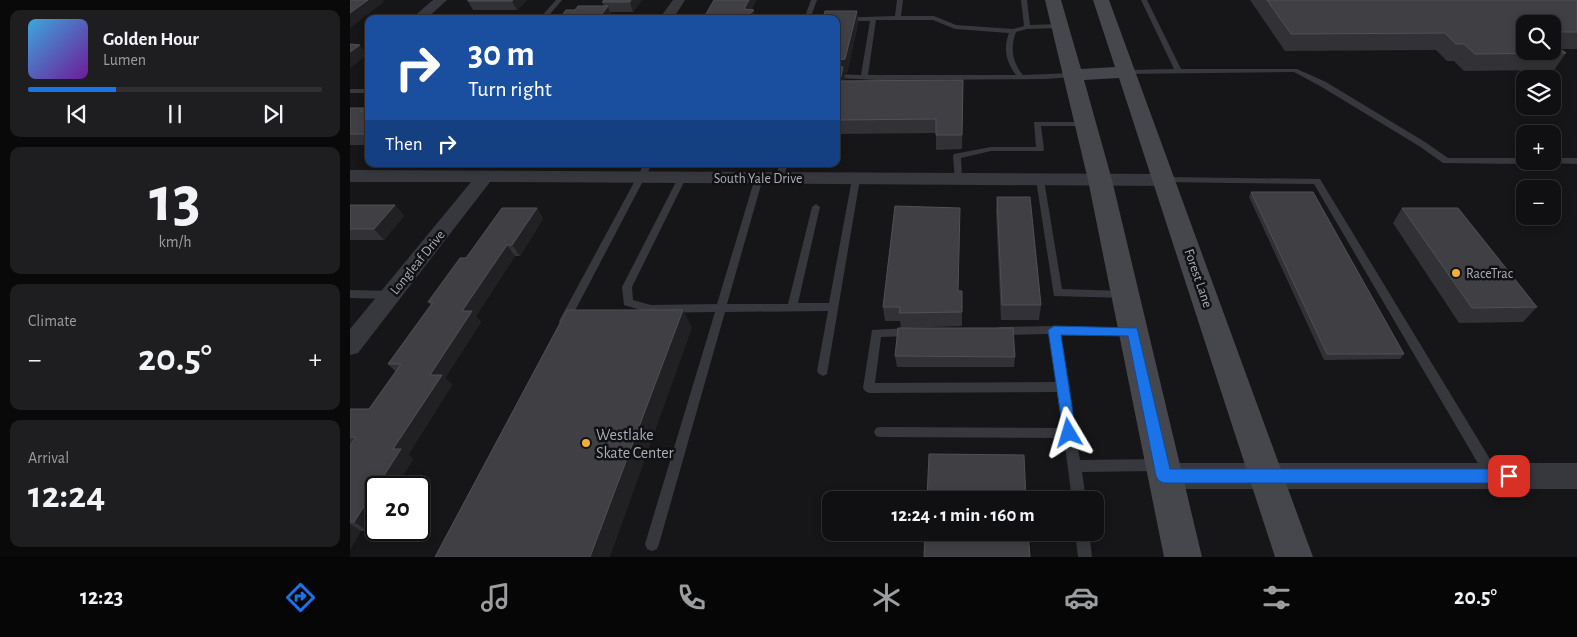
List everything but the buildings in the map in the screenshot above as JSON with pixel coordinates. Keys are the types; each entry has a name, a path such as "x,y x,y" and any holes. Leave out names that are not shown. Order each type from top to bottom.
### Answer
{"main road":[{"path":"1053,0 1100,180 1183,557"},
{"name":"Forest Lane","path":"1101,0 1165,180 1294,557"},
{"path":"1072,75 1127,72"}],"street":[{"path":"423,15 441,0"},
{"path":"669,15 679,0"},
{"name":"South Yale Drive","path":"350,176 485,177 644,171 682,178 759,178 782,171 856,179 1165,180"},
{"name":"Longleaf Drive","path":"350,346 485,177"},
{"path":"1163,470 1267,477 1577,476"}],"lane":[{"path":"546,15 560,0"},
{"path":"808,15 814,0"},
{"path":"898,18 900,0"},
{"path":"1024,0 1027,27"},
{"path":"1144,0 1178,71"},
{"path":"840,19 934,18 955,27 1013,31 1027,27 1060,26"},
{"path":"864,77 873,19"},
{"path":"1013,31 1009,39 1010,64 1022,77"},
{"path":"1127,72 1295,70 1331,88 1446,161 1516,161"},
{"path":"840,76 1022,77 1072,75"},
{"path":"350,91 365,91"},
{"path":"958,179 957,156 991,149 1040,149 1037,124 1085,124"},
{"path":"1561,161 1577,161"},
{"path":"560,328 644,171"},
{"path":"682,178 627,287 628,302 651,309 834,307"},
{"path":"652,544 759,178"},
{"path":"824,371 856,179"},
{"path":"1040,180 1058,293 1125,295"},
{"path":"1165,180 1318,181 1492,476"},
{"path":"792,308 816,207"},
{"path":"350,294 391,295"},
{"path":"1054,330 1064,387 1078,491"},
{"path":"985,331 1133,332"},
{"path":"925,332 876,333 869,388 1064,387"},
{"path":"880,432 1069,433"},
{"path":"1075,466 1163,470"},
{"path":"1083,541 1085,557"}],"place":[{"name":"RaceTrac","path":"1456,273"},
{"name":"Westlake Skate Center","path":"586,443"}],"route":[{"path":"1069,433 1064,387 1054,330 1133,332 1164,476 1509,476"}]}
